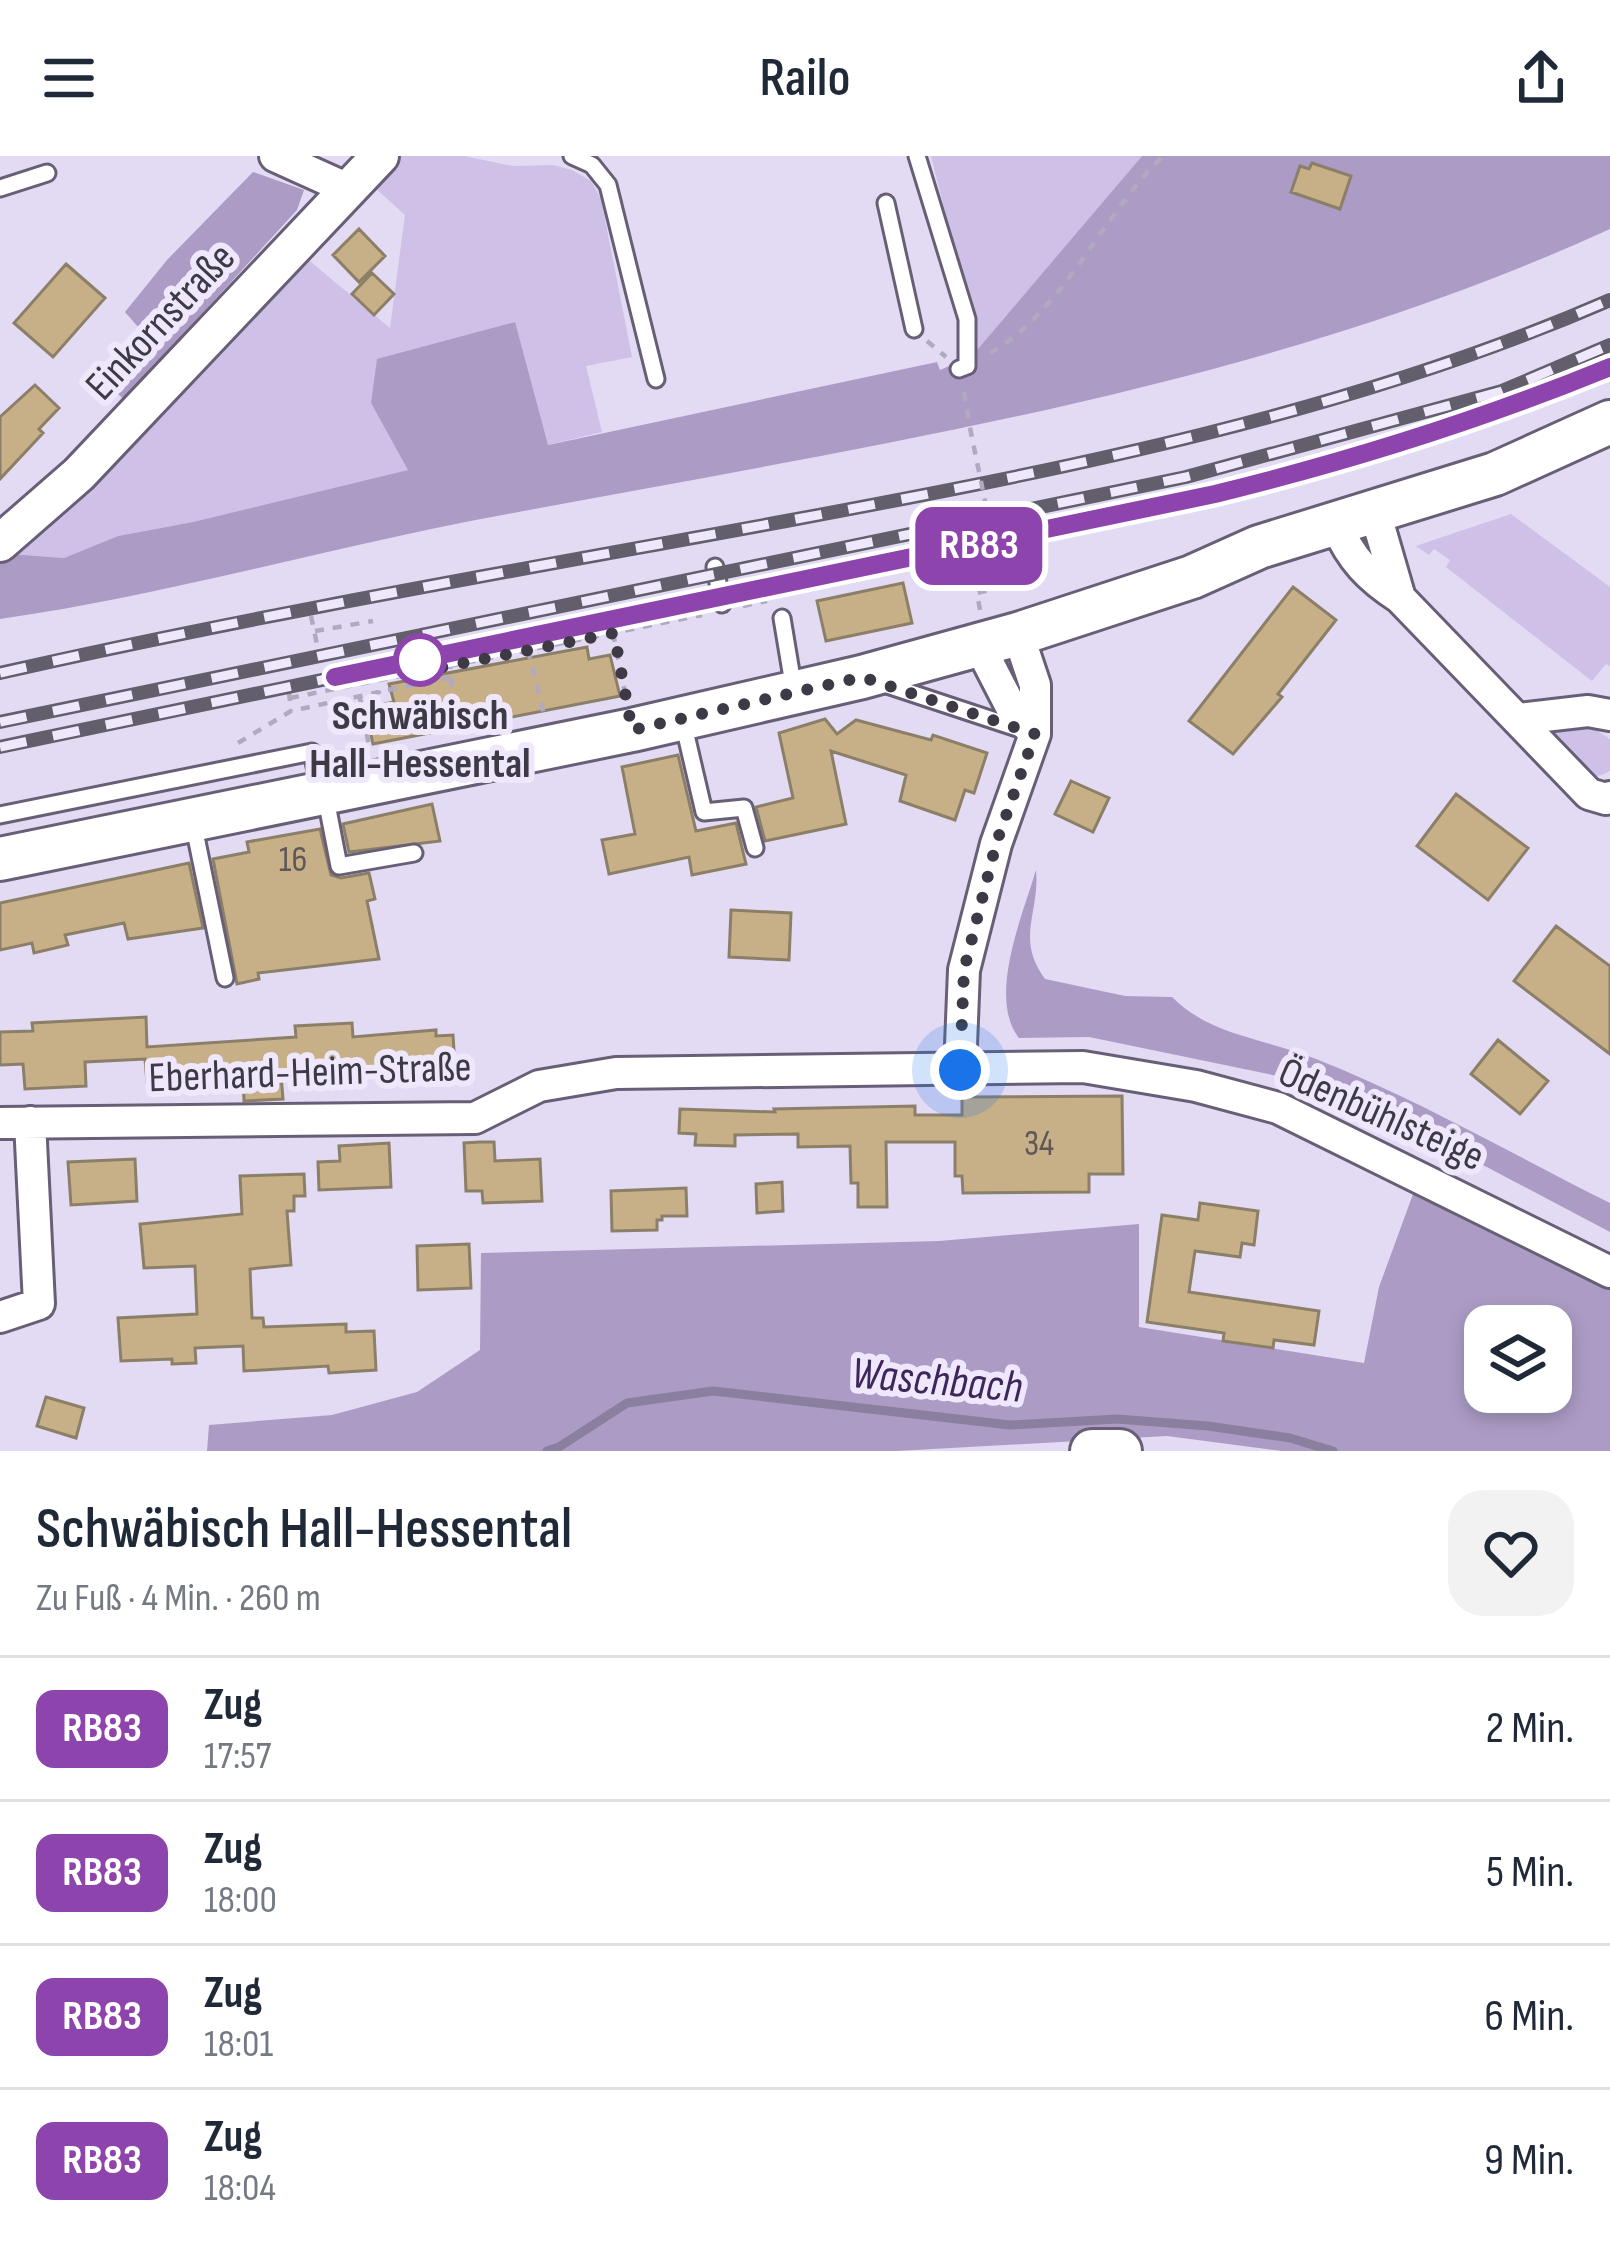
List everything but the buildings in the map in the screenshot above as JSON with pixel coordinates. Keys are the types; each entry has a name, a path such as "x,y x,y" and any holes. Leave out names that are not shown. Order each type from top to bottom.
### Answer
{"main road":[{"path":"0,859 632,730 862,677 1007,629 1192,577 1259,548 1495,474 1610,422"},
{"path":"1092,1451 1120,1451"}],"street":[{"path":"275,156 348,189"},
{"name":"Einkornstraße","path":"0,543 79,474 380,156"},
{"path":"1356,518 1400,598 1589,794 1609,800"},
{"path":"960,1070 964,970 996,844 1035,734 1012,709 1007,629"},
{"path":"1518,719 1588,711 1610,715"},
{"name":"Ödenbühlsteige","path":"960,1070 1083,1067 1196,1086 1278,1108 1610,1272"},
{"name":"Eberhard-Heim-Straße","path":"0,1317 39,1304 15,1122 475,1118 539,1086 616,1073 960,1070"}],"lane":[{"path":"572,156 592,165 608,185 656,379"},
{"path":"917,156 967,319 963,368"},
{"path":"0,188 46,173"},
{"path":"886,203 914,329"},
{"path":"715,567 723,608"},
{"path":"782,618 794,693"},
{"path":"862,677 1035,734"},
{"path":"682,719 704,812 744,808 755,848"},
{"path":"0,815 312,752 339,866 414,853"},
{"path":"193,819 225,978"}],"path":[{"path":"963,368 1012,341 1134,183 1163,156"},
{"path":"914,329 963,368 970,428 1002,587 976,592 1007,629"},
{"path":"291,711 290,695 778,598"},
{"path":"310,616 318,649"},
{"path":"315,631 373,621"},
{"path":"614,633 632,730"},
{"path":"528,650 543,712"},
{"path":"451,663 454,686"},
{"path":"227,769 231,747 291,711 453,677"},
{"path":"376,680 379,692"},
{"path":"364,696 371,705"},
{"path":"364,696 375,781"}],"shaded area":[{"path":"399,156 464,156 513,166 553,165 591,181 601,199 632,357 586,366 602,432 547,445 514,322 371,403 409,470 118,536 64,558 0,553 305,257 390,328 405,215 373,186"},
{"path":"931,156 1142,156 972,357 972,320"},
{"path":"1142,156 1610,156 1610,229 1477,284 1342,331 1063,406 435,528 125,597 0,619 0,559 11,554 64,558 118,536 408,470 371,403 377,359 515,322 548,445 937,362 940,370 972,356"},
{"path":"253,172 304,190 297,210 124,399 109,387 152,343 125,312 167,260"},
{"path":"1511,514 1610,587 1610,666 1606,664 1592,681 1446,567 1450,560 1434,549 1429,555 1416,546"},
{"path":"1556,729 1596,730 1610,739 1610,771 1592,776 1577,769 1551,740"},
{"path":"1036,870 1030,938 1045,979 1125,996 1172,997 1222,1028 1354,1075 1610,1203 1610,1232 1468,1157 1292,1079 1089,1037 1019,1038 1010,1021 1007,979"},
{"path":"1416,1186 1610,1286 1610,1451 1282,1451 1167,1436 897,1451 207,1451 209,1425 332,1415 417,1392 480,1350 481,1253 939,1241 1139,1224 1139,1327 1364,1363 1379,1287"}],"waterway":[{"name":"Waschbach","path":"547,1451 627,1403 713,1391 1010,1425 1117,1419 1208,1426 1290,1438 1333,1451"}],"railway":[{"path":"0,673 294,612 891,501 1205,434 1410,375 1610,300"},
{"path":"0,722 1186,477 1502,391 1610,345"},
{"path":"0,747 1215,494 1415,437 1610,367"}],"train":[{"name":"RB83","path":"335,677 1065,529 1215,494 1345,462 1514,406 1610,367"}],"place":[{"name":"Schwäbisch Hall-Hessental","path":"420,660"}],"route":[{"path":"420,660 414,673 614,633 632,730 862,677 1035,734 996,844 964,970 960,1070"}]}
